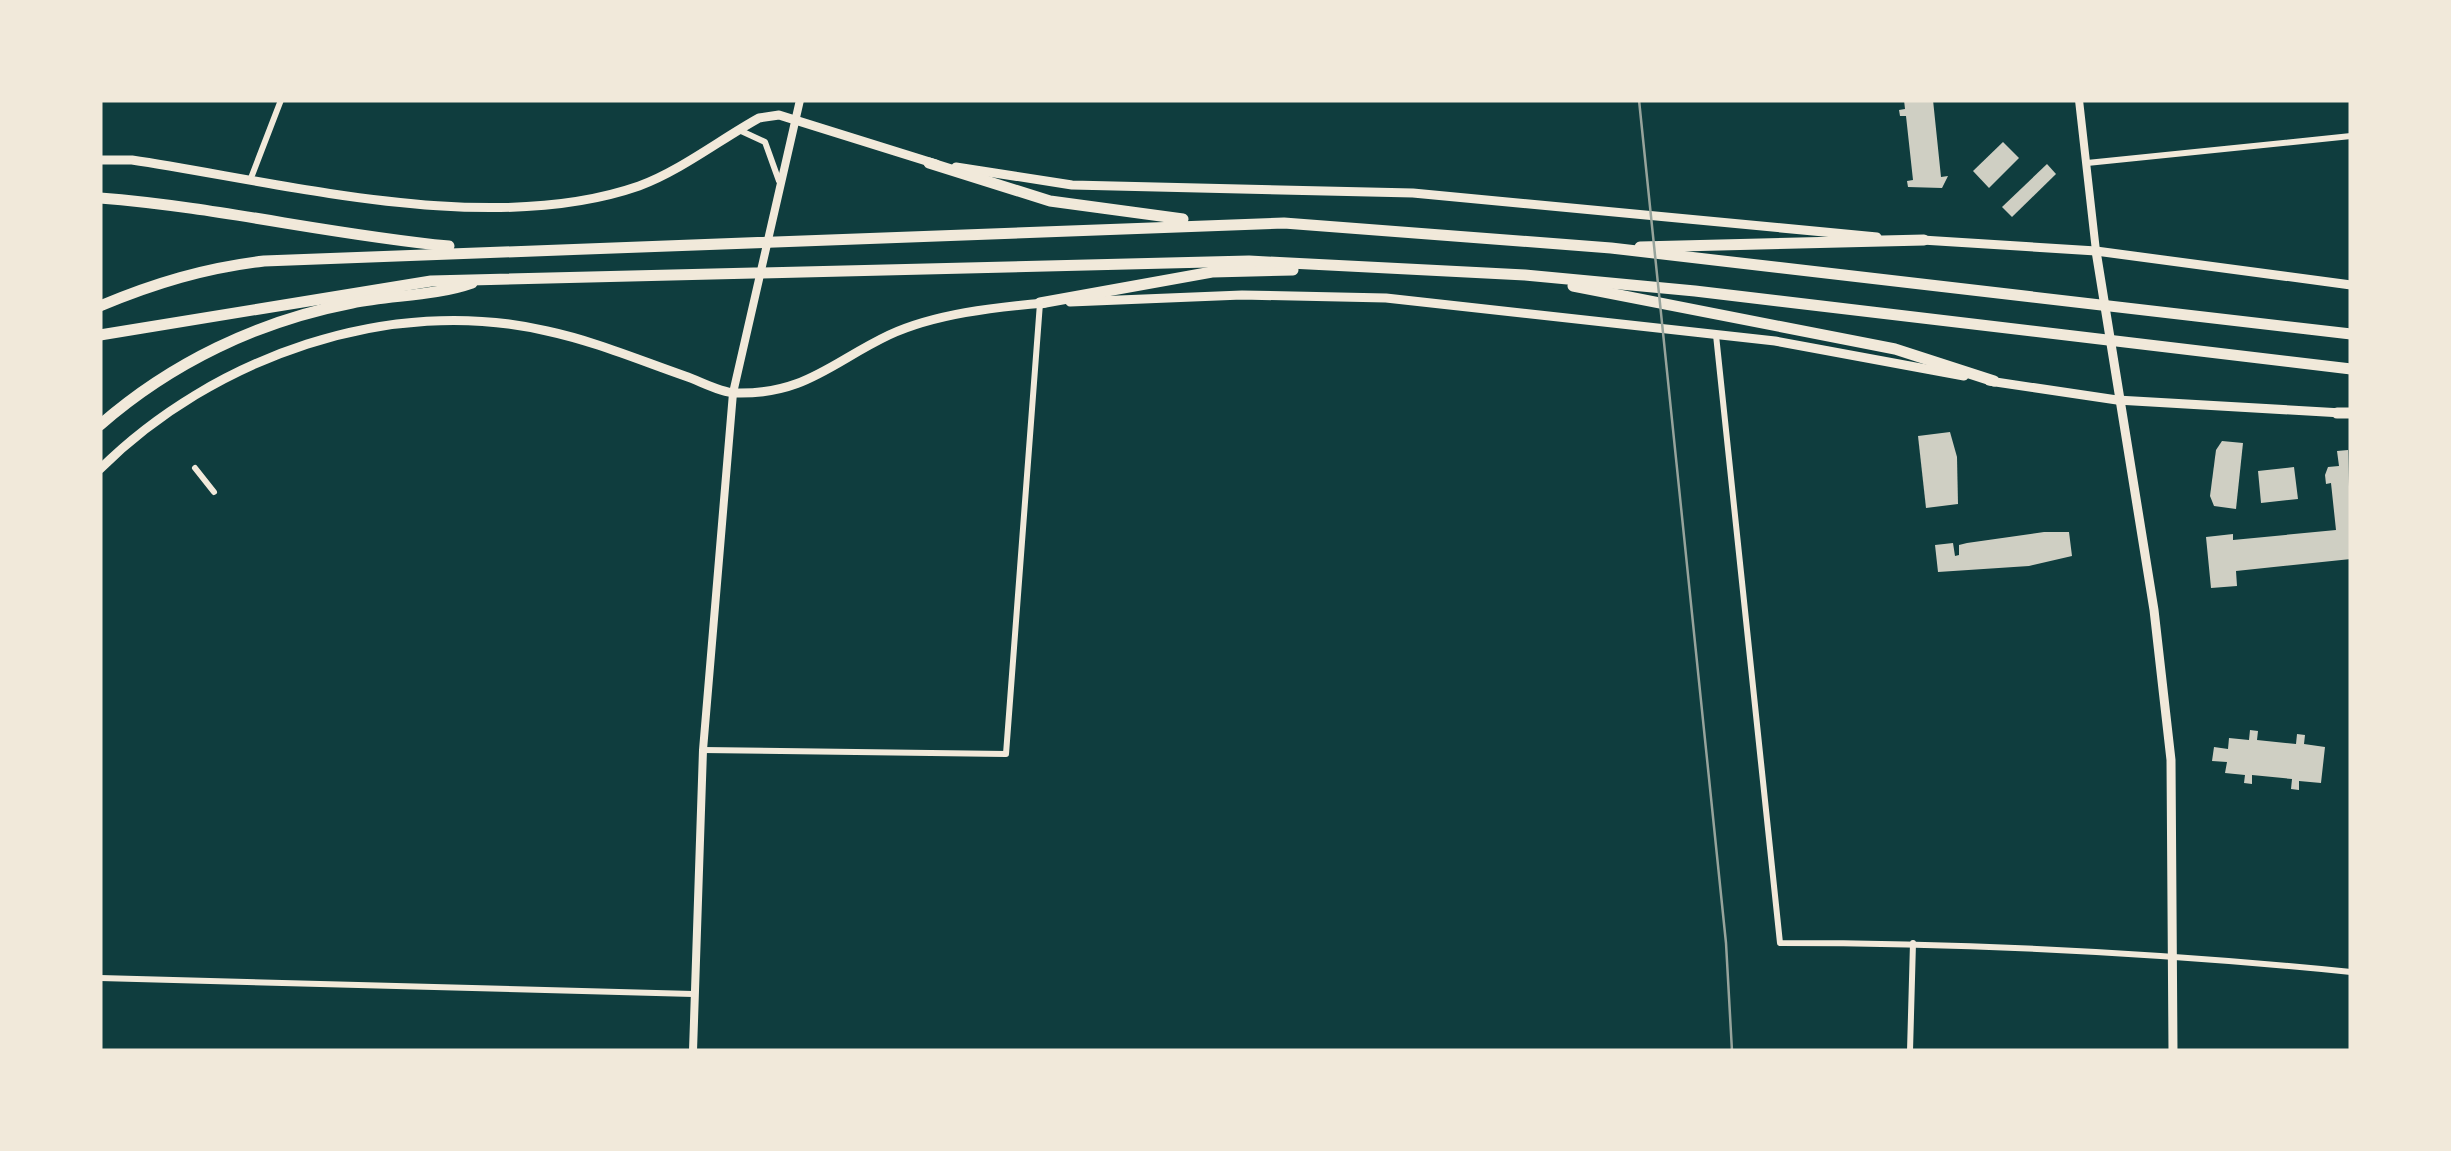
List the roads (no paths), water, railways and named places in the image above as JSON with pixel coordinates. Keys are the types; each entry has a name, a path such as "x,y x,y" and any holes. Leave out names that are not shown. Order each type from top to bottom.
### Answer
{"highway":[{"path":"929,163 1050,201 1217,223"},
{"path":"100,198 176,204 374,239 488,250"},
{"path":"100,306 156,282 208,268 264,261 1284,223 1611,248 1700,262 2351,334"},
{"path":"1611,248 1924,240"},
{"path":"100,335 369,288 487,277 1250,261 1525,275 1616,289 1895,349 1994,382"},
{"path":"1040,303 1212,272 1388,267"},
{"path":"100,425 152,384 209,350 281,321 348,304 458,288 487,277"},
{"path":"1616,289 1695,291 2351,369"},
{"path":"2337,413 2351,413"}],"main road":[{"path":"100,160 252,178 420,205 518,207 602,197 644,184 770,115 929,163 1072,185 1408,193 1691,223 2096,250 2351,285"},
{"path":"2096,250 2117,400 2140,519 2168,733 2176,954 2173,1051"},
{"path":"100,469 176,406 229,375 304,344 376,328 434,322 545,330 733,393 812,382 890,334 963,315 1040,303 1242,295 1386,298 1694,331 2117,400 2337,413"}],"street":[{"path":"252,178 281,100"},
{"path":"693,1051 702,750 733,393 800,100"},
{"path":"2079,100 2096,250"},
{"path":"737,130 765,142 779,182"},
{"path":"2087,163 2351,136"},
{"path":"702,750 1006,754 1040,303"},
{"path":"1716,334 1780,943 1912,943 2176,954 2351,972"},
{"path":"195,468 214,492"},
{"path":"1910,1051 1912,943"},
{"path":"100,978 692,994"}],"railway":[{"path":"1639,100 1726,943 1732,1051"}]}
